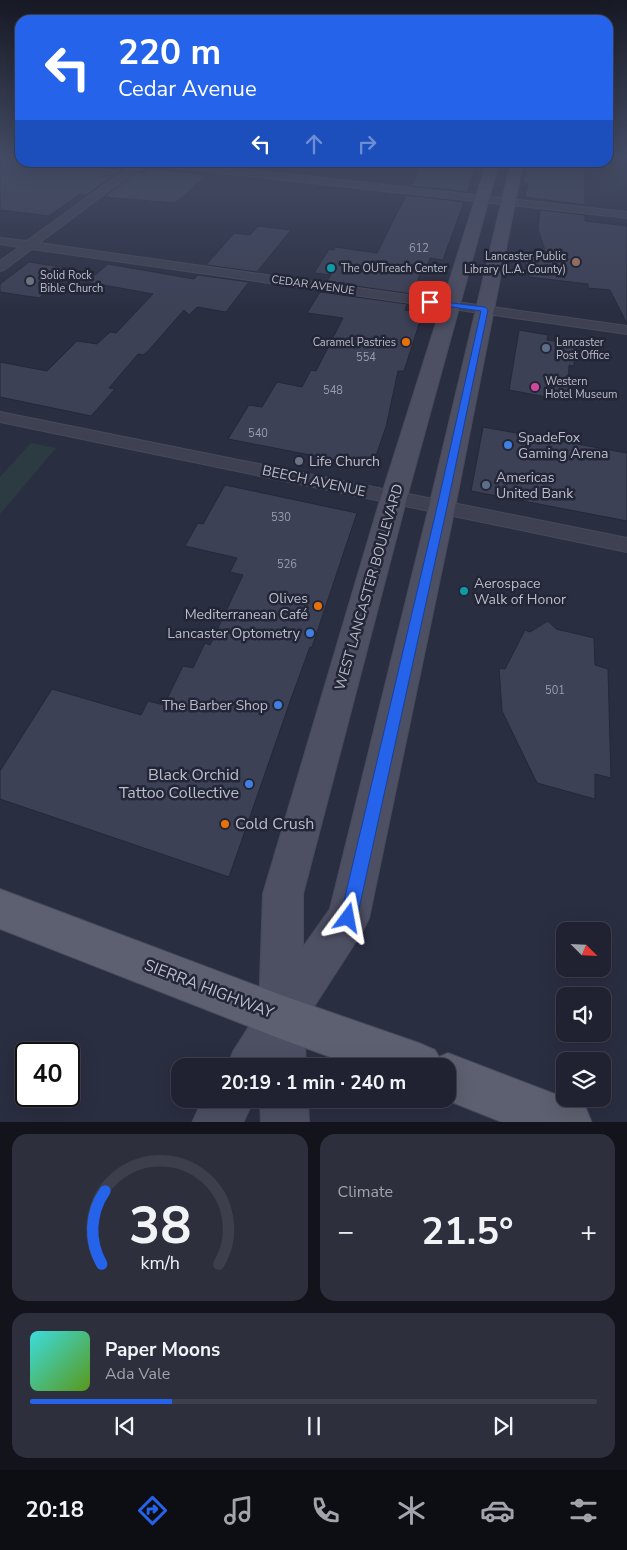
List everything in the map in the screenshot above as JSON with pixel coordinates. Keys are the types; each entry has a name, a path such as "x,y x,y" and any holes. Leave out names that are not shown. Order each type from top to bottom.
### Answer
{"main road":[{"name":"SIERRA HIGHWAY","path":"0,909 281,1017 396,1058"},
{"path":"456,1080 568,1122"}],"street":[{"path":"0,267 78,209"},
{"name":"WEST LANCASTER BOULEVARD","path":"283,1058 281,1017 284,894 394,497 451,305 491,209"},
{"name":"WEST LANCASTER BOULEVARD","path":"255,1058 348,918 485,310 494,209"},
{"path":"574,209 627,215"},
{"name":"CEDAR AVENUE","path":"0,241 627,330"},
{"name":"BEECH AVENUE","path":"0,417 627,545"},
{"path":"216,1122 225,1108"},
{"path":"284,1108 285,1122"}],"shaded area":[{"path":"31,443 56,448 0,514 0,477"}],"building":[{"path":"0,209 58,209 49,216"},
{"path":"399,209 461,209 443,260 430,258 426,270 422,270 412,294 326,282 331,275 314,273 329,249 334,250 335,247 377,253"},
{"name":"Lancaster Public Library (L.A. County)","path":"540,210 585,215 585,221 627,226 627,324 610,290 588,288 588,284 529,277 523,254 547,257 538,229"},
{"path":"258,226 291,230 257,272 206,265 234,233 250,235"},
{"path":"29,262 74,269 39,298 0,292 0,284"},
{"path":"108,264 194,279 198,275 249,282 226,312 197,307 189,315 184,310 148,351 143,355 138,354 109,388 115,389 91,416 0,397 0,362 47,371 77,341 97,344 110,332 116,333 153,294 87,282"},
{"path":"320,292 407,304 405,310 423,312 404,371 398,371 386,427 372,467 228,439 249,405 262,407 277,382 302,387 311,370 316,371 343,318 307,313"},
{"path":"519,330 548,335 547,340 575,344 574,366 569,365 568,401 509,390"},
{"path":"483,427 627,453 627,521 471,491"},
{"path":"225,485 357,513 312,647 310,647 292,696 229,877 0,799 0,771 52,689 141,715 148,701 164,705 183,666 193,668 205,643 210,645 243,575 230,572 237,558 185,546 198,523 203,524"},
{"path":"548,621 556,629 594,638 595,665 608,669 611,778 595,774 595,799 537,783 502,711 499,668 505,669 525,630 530,632"}],"place":[{"name":"Lancaster Public Library (L.A. County)","path":"576,262"},
{"name":"The OUTreach Center","path":"331,268"},
{"name":"Solid Rock Bible Church","path":"30,281"},
{"name":"Caramel Pastries","path":"406,342"},
{"name":"Lancaster Post Office","path":"546,348"},
{"name":"Western Hotel Museum","path":"535,387"},
{"name":"SpadeFox Gaming Arena","path":"508,445"},
{"name":"Life Church","path":"299,461"},
{"name":"Americas United Bank","path":"486,485"},
{"name":"Aerospace Walk of Honor","path":"464,591"},
{"name":"Olives Mediterranean Café","path":"318,606"},
{"name":"Lancaster Optometry","path":"310,633"},
{"name":"The Barber Shop","path":"278,705"},
{"name":"Black Orchid Tattoo Collective","path":"249,784"},
{"name":"Cold Crush","path":"225,824"}],"route":[{"path":"348,918 485,310 430,302"}]}
